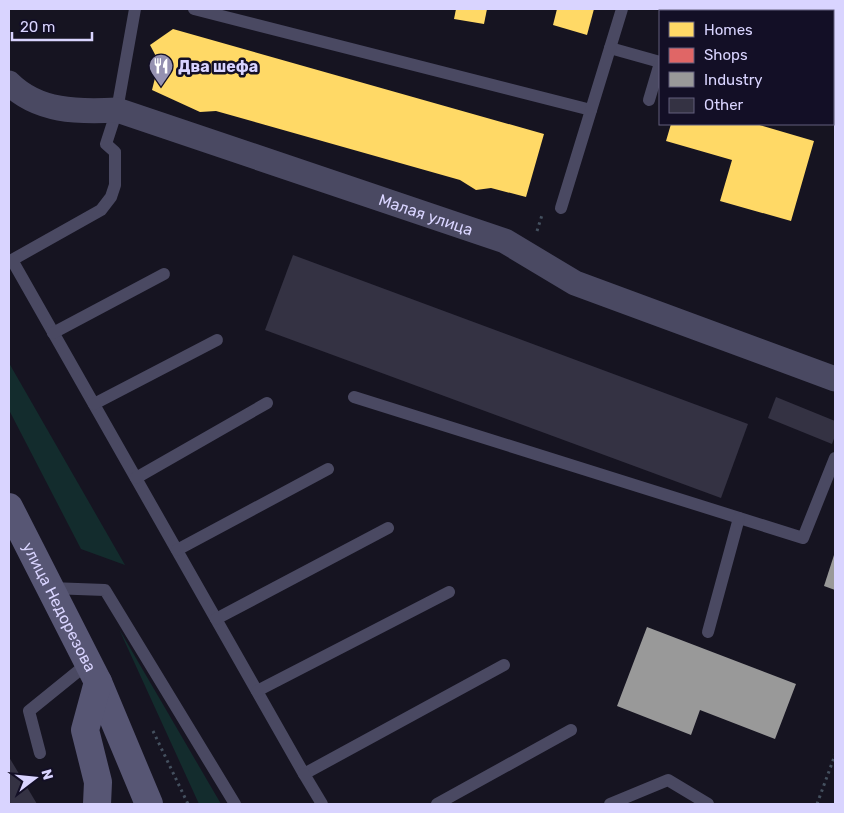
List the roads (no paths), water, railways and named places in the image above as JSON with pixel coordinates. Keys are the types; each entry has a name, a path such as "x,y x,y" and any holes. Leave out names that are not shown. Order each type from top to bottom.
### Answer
{"street":[{"name":"Малая улица","path":"9,83 17,91 54,108 86,111 117,110 505,241 574,283 835,378"},
{"name":"улица Недорезова","path":"9,507 93,673 148,804"},
{"path":"93,673 85,730 98,782 97,804"}],"lane":[{"path":"135,9 117,110 106,144 115,152 115,186 111,197 101,210 12,260 322,804"},
{"path":"194,9 591,110"},
{"path":"561,208 622,9"},
{"path":"610,48 659,62"},
{"path":"649,100 659,65"},
{"path":"53,333 164,274"},
{"path":"94,404 216,340"},
{"path":"354,397 803,538 835,458"},
{"path":"136,478 267,402"},
{"path":"177,550 328,469"},
{"path":"708,632 739,518"},
{"path":"216,619 388,528"},
{"path":"50,588 104,590 235,804"},
{"path":"257,691 449,592"},
{"path":"304,774 504,664"},
{"path":"40,754 29,711 93,673"},
{"path":"437,804 571,730"},
{"path":"610,804 668,780 708,804"}],"place":[{"name":"Два шефа","path":"161,87"}]}
